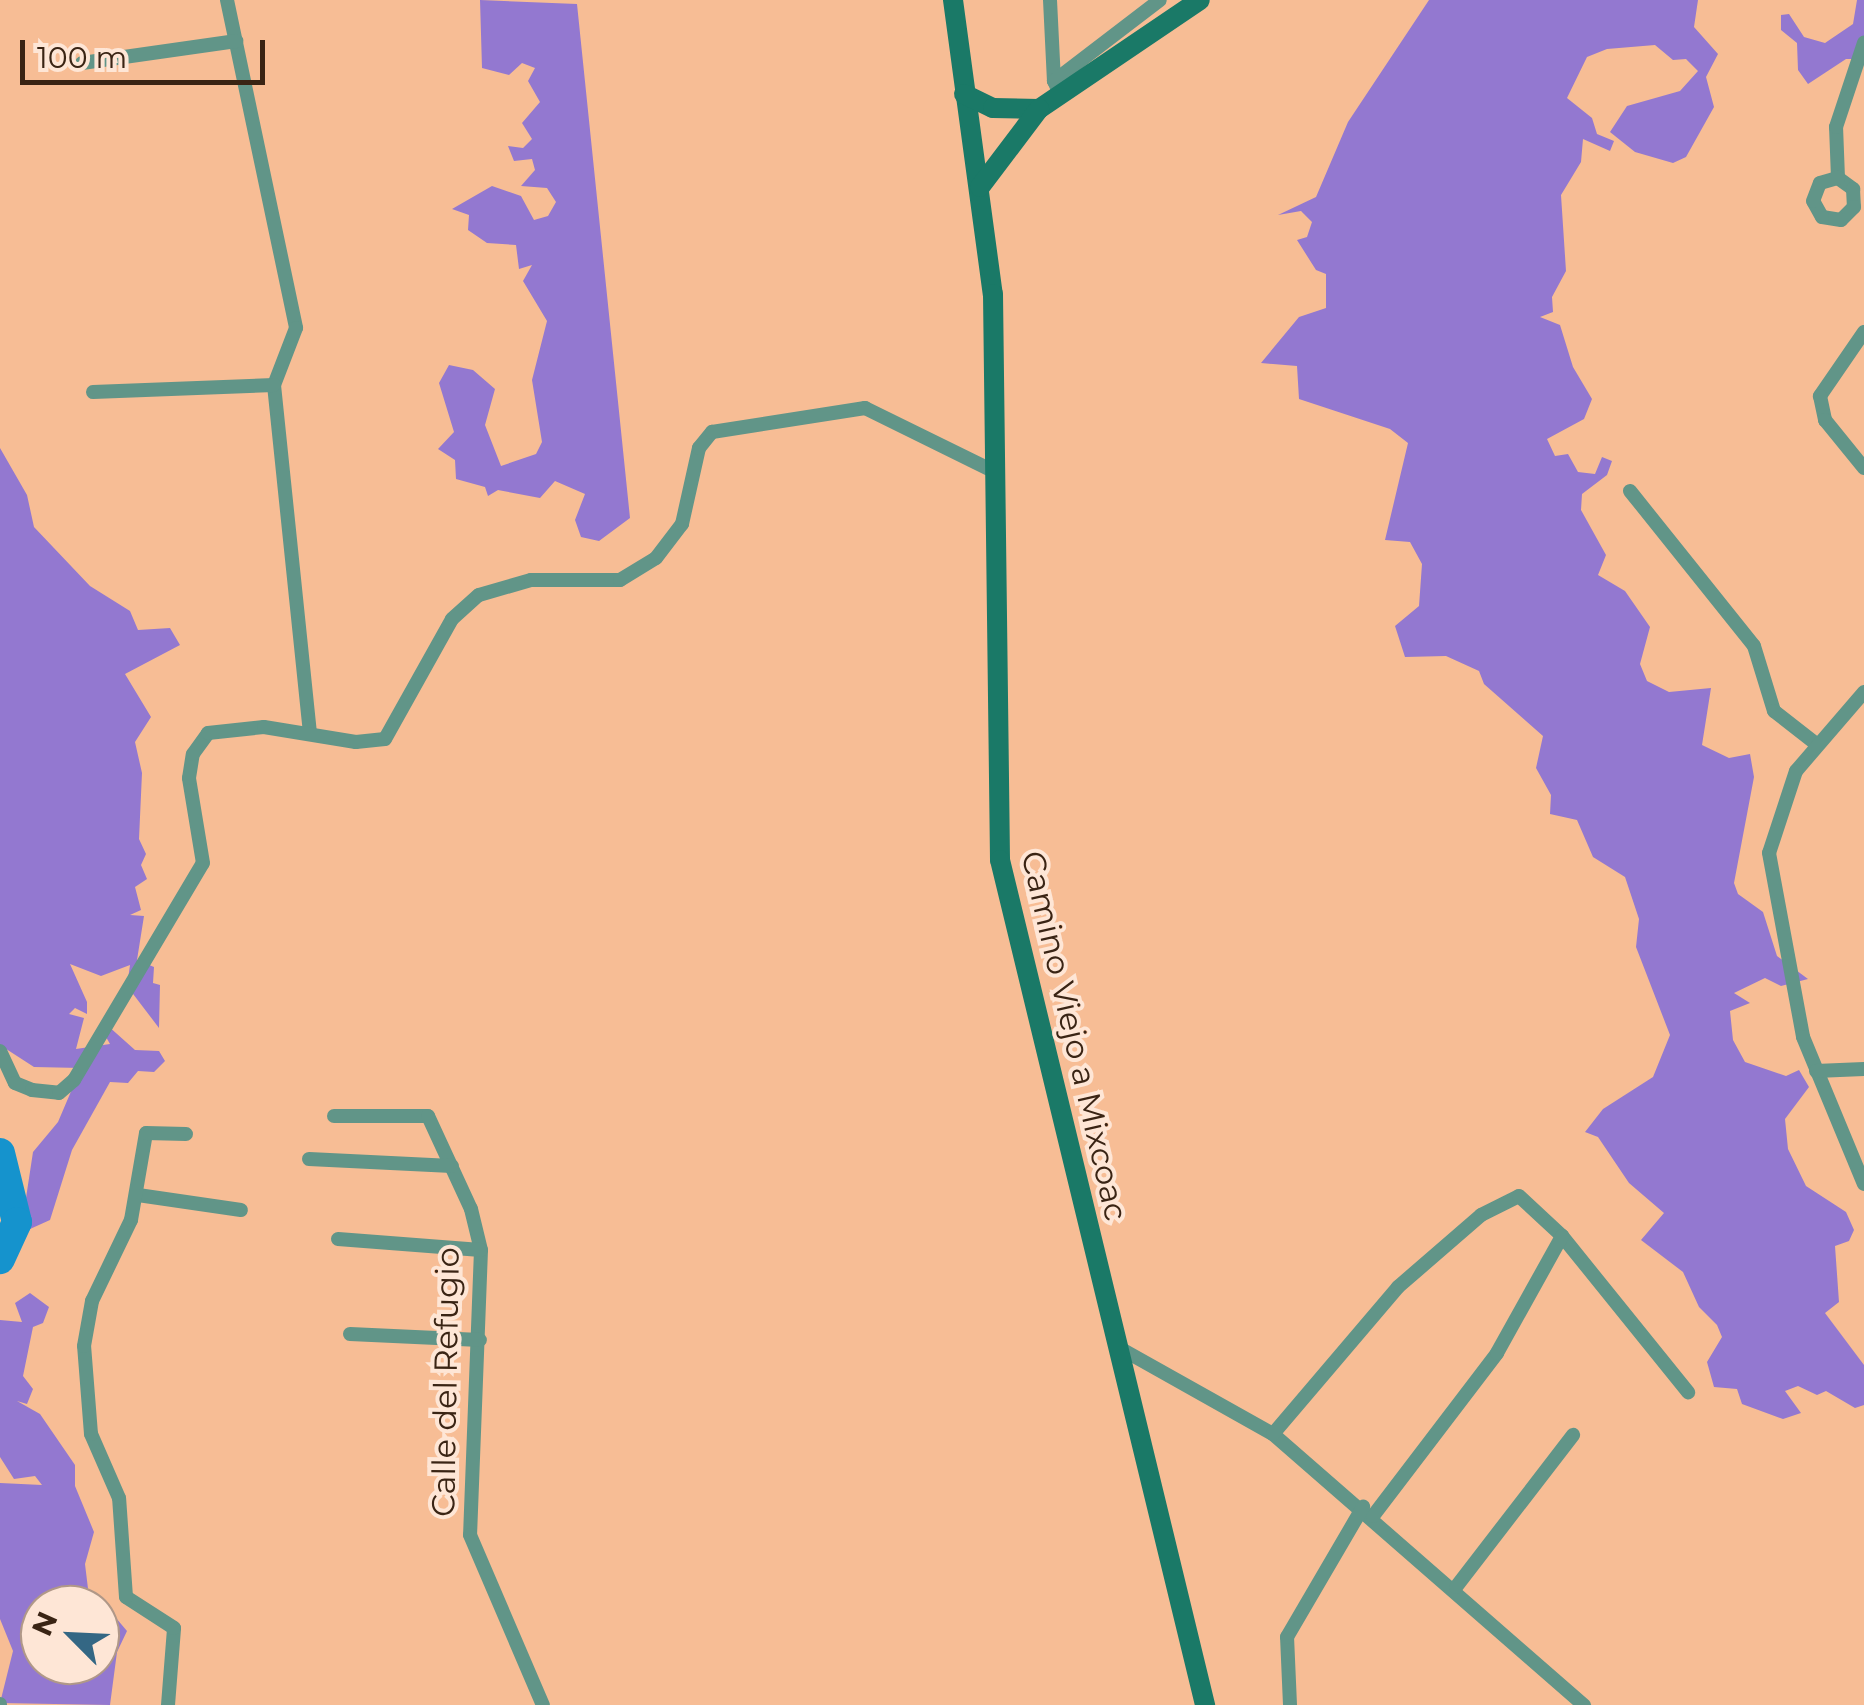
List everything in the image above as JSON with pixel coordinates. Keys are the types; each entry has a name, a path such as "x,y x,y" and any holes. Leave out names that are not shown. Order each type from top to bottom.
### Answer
{"main road":[{"name":"Camino Viejo a Mixcoac","path":"952,0 993,294 1000,860 1205,1705"},
{"path":"980,187 1057,89 1200,0"},
{"path":"964,94 993,108 1040,109"}],"street":[{"path":"227,0 296,328 274,386 310,732"},
{"path":"1050,0 1057,89"},
{"path":"1057,89 1160,0"},
{"path":"82,63 236,41"},
{"path":"1838,178 1836,127 1864,42"},
{"path":"1864,332 1820,396 1825,420 1864,468"},
{"path":"93,392 274,386"},
{"path":"0,1051 15,1084 60,1093 74,1080 203,863 189,778 193,754 208,733 230,727 310,732 372,744 385,739 433,648 479,594 512,582 608,582 640,571 682,524 699,448 721,428 865,408 997,473"},
{"path":"1630,492 1754,646 1774,711 1816,743"},
{"path":"1864,692 1816,743 1777,814 1769,853 1798,1018 1864,1184"},
{"path":"1816,1071 1864,1069"},
{"name":"Calle del Refugio","path":"334,1116 428,1116 452,1166 481,1250 480,1340 467,1478 470,1535 543,1705"},
{"path":"168,1705 174,1628 126,1597 119,1498 91,1434 83,1375 92,1301 138,1194 146,1133 186,1134"},
{"path":"309,1159 452,1166"},
{"path":"138,1194 242,1210"},
{"path":"1273,1434 1398,1286 1494,1206 1518,1196 1562,1236 1688,1392"},
{"path":"1290,1705 1286,1637 1368,1511 1496,1352 1562,1236"},
{"path":"338,1239 481,1250"},
{"path":"350,1334 480,1340"},
{"path":"1116,1346 1273,1434 1368,1511 1584,1705"},
{"path":"1456,1588 1573,1435"}],"shaded area":[{"path":"480,0 577,4 630,518 599,541 581,537 575,520 585,494 555,481 540,498 498,490 488,496 485,487 456,479 455,460 438,449 454,432 439,383 449,365 473,370 495,389 485,425 501,466 536,454 542,442 532,380 547,321 523,281 532,265 519,269 516,245 487,243 468,230 469,215 452,209 492,186 521,196 534,220 548,216 556,202 547,188 521,186 535,170 532,159 514,161 508,146 523,148 532,139 522,123 540,102 528,81 535,68 522,63 509,75 482,68"},
{"path":"1429,0 1698,0 1694,27 1718,54 1706,77 1714,107 1686,157 1673,163 1635,152 1610,132 1627,106 1680,91 1698,71 1686,59 1673,60 1655,45 1607,49 1587,57 1567,98 1592,118 1597,134 1614,141 1610,151 1583,139 1581,162 1561,195 1566,271 1552,297 1553,312 1540,317 1560,325 1573,367 1592,399 1584,419 1547,439 1555,456 1568,454 1578,472 1595,474 1602,457 1612,461 1607,475 1582,494 1581,510 1606,555 1598,575 1625,591 1650,627 1640,664 1647,681 1669,692 1711,688 1702,745 1729,758 1750,754 1754,777 1734,883 1738,894 1763,912 1777,956 1808,979 1781,986 1765,978 1734,993 1750,1003 1730,1011 1733,1040 1745,1062 1786,1076 1799,1070 1809,1087 1785,1119 1788,1149 1806,1186 1846,1212 1854,1230 1849,1241 1835,1246 1839,1302 1825,1313 1864,1365 1864,1405 1855,1408 1826,1391 1817,1395 1798,1386 1785,1391 1801,1413 1783,1419 1742,1404 1737,1389 1714,1387 1707,1362 1722,1337 1717,1325 1699,1307 1683,1272 1641,1240 1664,1213 1629,1183 1598,1137 1585,1132 1603,1109 1653,1077 1670,1035 1636,947 1639,919 1625,877 1593,857 1577,820 1550,814 1551,795 1536,768 1543,736 1484,684 1479,671 1446,656 1405,657 1395,626 1419,606 1422,564 1410,542 1385,540 1408,443 1390,429 1299,399 1297,366 1261,363 1299,317 1326,308 1326,274 1316,270 1297,240 1307,237 1312,222 1301,211 1278,215 1316,197 1348,122"},
{"path":"1857,0 1864,0 1864,59 1846,59 1808,84 1798,70 1797,43 1781,30 1781,15 1789,14 1804,37 1825,43 1853,24"},
{"path":"0,448 27,495 34,527 90,586 130,611 138,630 170,628 180,645 125,674 151,717 135,742 142,773 139,839 146,854 141,865 147,879 135,887 141,910 130,915 144,916 137,960 154,967 153,983 160,985 159,1028 127,986 130,965 101,976 70,964 87,1002 87,1014 75,1008 69,1014 84,1018 76,1049 110,1044 101,1028 107,1025 135,1050 159,1051 165,1061 154,1072 138,1071 128,1083 110,1082 72,1150 50,1220 30,1229 24,1211 33,1152 58,1122 81,1068 34,1067 0,1045"},
{"path":"30,1293 49,1307 43,1323 33,1327 23,1376 33,1389 27,1404 17,1401 40,1414 75,1465 75,1486 94,1532 85,1564 88,1585 20,1585 20,1685 113,1685 110,1705 0,1703 13,1651 0,1619 0,1483 42,1485 35,1476 14,1479 0,1457 0,1320 22,1322 15,1303"},
{"path":"120,1623 127,1631 120,1646"}],"waterway":[{"path":"0,1153 17,1222 0,1259"}]}
